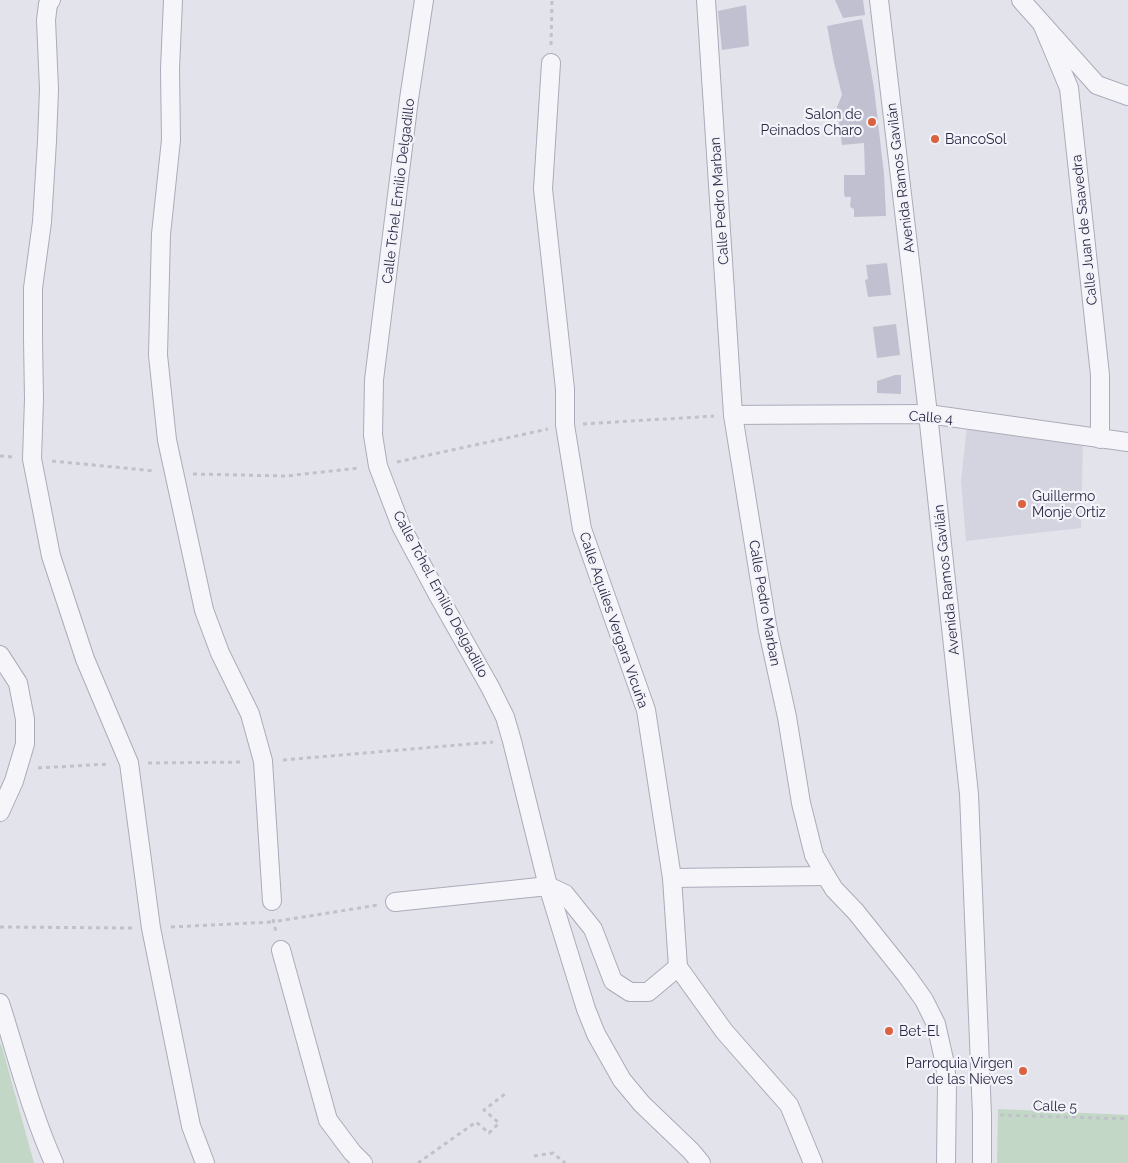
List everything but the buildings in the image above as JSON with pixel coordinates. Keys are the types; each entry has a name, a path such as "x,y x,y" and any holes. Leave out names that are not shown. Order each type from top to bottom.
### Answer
{"street":[{"path":"51,0 48,4 46,20 47,142 42,222 33,297 34,399 32,459 51,556 85,659 129,763 151,928 191,1126 205,1163"},
{"path":"173,0 170,69 171,140 161,234 158,355 167,440 204,610 220,653 250,714 263,761 272,901"},
{"name":"Calle Tchel. Emilio Delgadillo","path":"424,0 409,99 374,380 373,435 378,466 401,526 505,717 548,886 586,1009 596,1034 622,1080 642,1104 691,1151 700,1163"},
{"name":"Calle Pedro Marban","path":"706,0 732,415 768,631 787,717 801,803 814,855 826,876 834,889 856,912 907,976 924,1000 936,1024 945,1064 947,1083 946,1163"},
{"name":"Avenida Ramos Gavilán","path":"879,0 928,414 969,794 982,1114 982,1163"},
{"name":"Calle Juan de Saavedra","path":"1021,0 1097,85 1128,96"},
{"name":"Calle Juan de Saavedra","path":"1043,26 1069,88 1100,375 1100,439"},
{"name":"Calle Aquiles Vergara Vicuña","path":"551,63 543,189 565,389 565,425 582,529 646,710 672,878 678,968"},
{"name":"Calle 4","path":"732,415 928,414 1128,442"},
{"path":"0,655 18,683 25,719 25,744 14,782 0,812"},
{"path":"672,878 826,876"},
{"path":"395,902 548,886 565,894 593,929 614,981 630,992 648,992 678,968 724,1031 789,1105 813,1163"},
{"path":"281,950 328,1120 352,1152 363,1163"},
{"path":"0,1003 32,1101 37,1125 54,1163"}],"path":[{"path":"551,63 552,0"},
{"path":"0,456 175,473 286,476 378,466 565,425 732,415"},
{"path":"263,761 512,741"},
{"path":"272,901 273,922 281,950"},
{"path":"273,922 395,902"},
{"path":"418,1163 476,1122 489,1133 499,1123 484,1110 505,1094"},
{"name":"Calle 5","path":"982,1114 1128,1119"},
{"path":"534,1156 553,1153 565,1163"}],"shaded area":[{"name":"Guillermo Monje Ortiz","path":"967,427 1083,438 1081,528 966,541 961,481"}],"green space":[{"path":"0,1043 2,1047 34,1163 0,1163"},
{"path":"998,1109 1128,1115 1128,1163 997,1163"}],"place":[{"name":"Salon de Peinados Charo","path":"872,122"},
{"name":"BancoSol","path":"935,139"},
{"name":"Guillermo Monje Ortiz","path":"1022,504"},
{"name":"Bet-El","path":"889,1031"},
{"name":"Parroquia Virgen de las Nieves","path":"1023,1071"}]}
